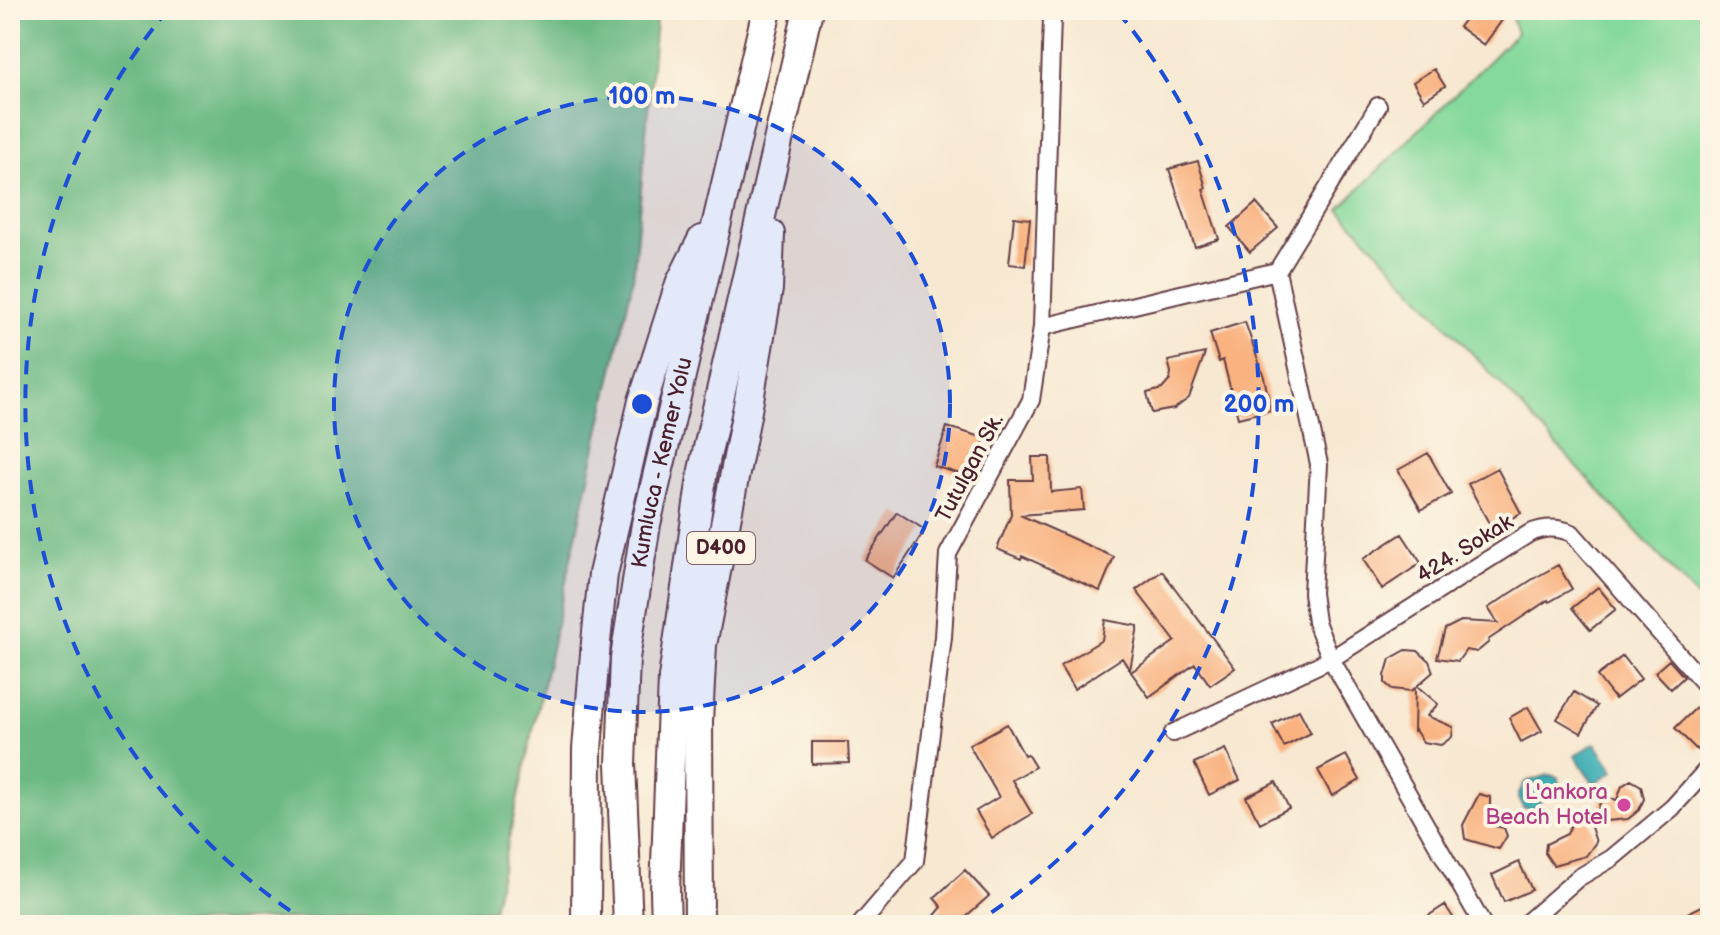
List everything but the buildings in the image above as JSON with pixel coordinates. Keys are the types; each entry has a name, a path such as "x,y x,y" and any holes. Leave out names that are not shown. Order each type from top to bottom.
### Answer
{"highway":[{"name":"Kumluca - Kemer Yolu","path":"628,925 621,764 625,658 646,524 767,10"},
{"name":"Kumluca - Kemer Yolu","path":"666,925 673,678 703,470 808,10"},
{"name":"Kumluca - Kemer Yolu","path":"699,925 698,721 702,645 768,289 771,173"},
{"path":"586,925 587,749 603,574 643,401 680,284 723,200"}],"street":[{"name":"Tutulgan Sk.","path":"860,925 915,861 943,637 948,554 1031,400 1042,327 1050,10"},
{"path":"1378,106 1277,271 1319,464 1312,593 1316,622 1331,659 1483,925"},
{"path":"1042,327 1277,271"},
{"name":"424. Sokak","path":"1173,733 1331,659 1530,533 1550,528 1572,533 1710,690"},
{"path":"1524,925 1578,878 1612,858 1672,808 1710,766"}],"green space":[{"path":"10,10 657,10 633,279 493,910 140,925 10,925"},
{"path":"1509,10 1710,10 1710,611 1339,209 1517,33"}],"water":[{"path":"1595,743 1614,771 1594,784 1575,756"},
{"path":"1549,775 1558,777 1560,783 1555,793 1534,808 1523,808 1518,795 1525,782"}],"place":[{"name":"L'ankora Beach Hotel","path":"1624,805"}]}
